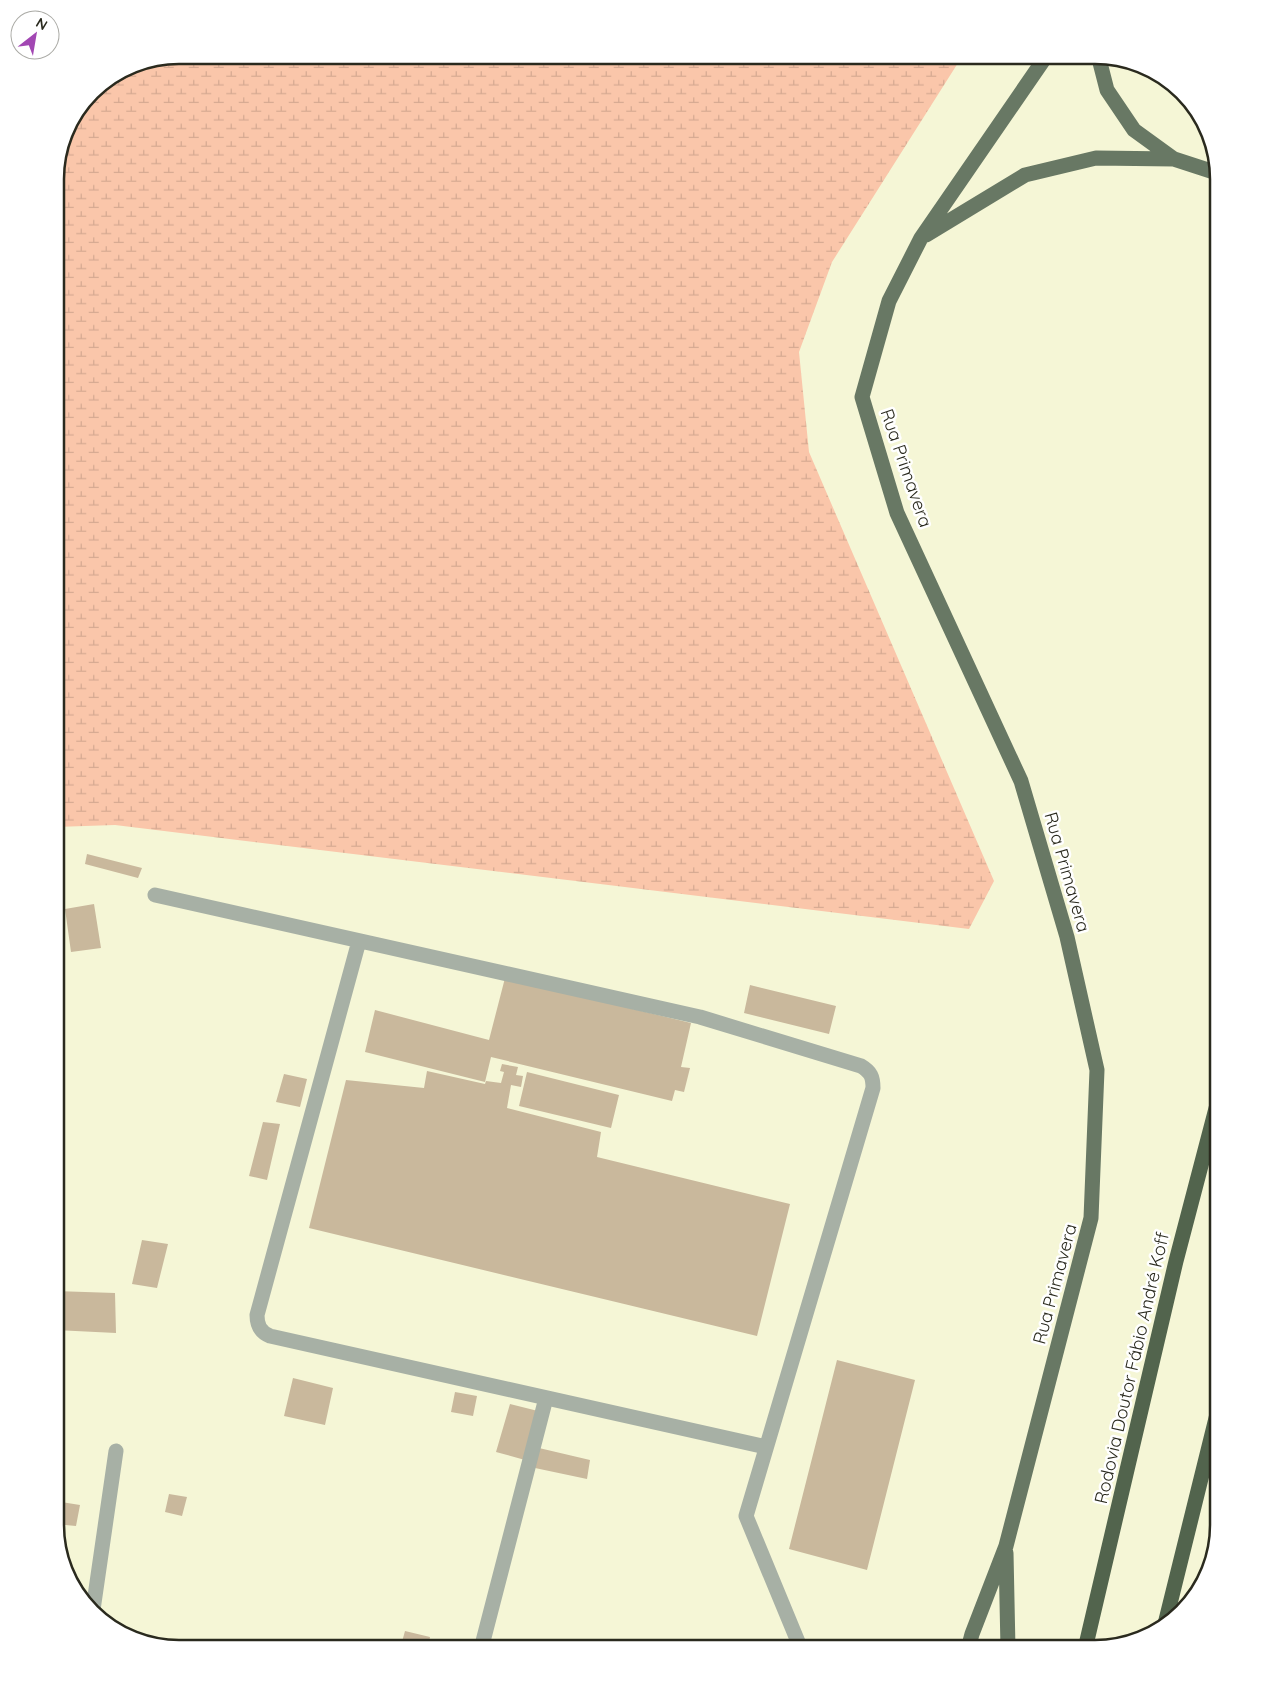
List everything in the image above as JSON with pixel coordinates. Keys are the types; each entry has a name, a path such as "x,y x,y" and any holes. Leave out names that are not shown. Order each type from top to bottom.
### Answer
{"highway":[{"name":"Rodovia Doutor Fábio André Koff","path":"1087,1640 1176,1260 1210,1131"},
{"path":"1167,1615 1210,1442"}],"main road":[{"name":"Rua Primavera","path":"970,1640 1006,1546 1091,1218 1097,1070 1067,937 1020,781 897,512 862,397 889,301 921,238 1041,64"},
{"path":"1100,64 1107,90 1134,130 1174,159"},
{"path":"921,238 1025,175 1096,158 1174,159 1210,170"},
{"name":"Rua Primavera","path":"1006,1546 1008,1640"}],"lane":[{"path":"156,895 700,1017 862,1066 869,1070 873,1079 873,1088 746,1516 797,1640"},
{"path":"359,941 257,1315 257,1322 264,1333 270,1336 766,1447"},
{"path":"483,1640 546,1398"},
{"path":"94,1603 116,1451"}],"green space":[{"path":"171,64 957,64 832,262 799,352 809,452 994,881 969,929 115,825 64,827 64,171 72,135 83,115 97,97 115,83 135,72"}],"building":[{"path":"87,854 142,868 138,878 85,864"},
{"path":"94,904 101,948 71,952 65,909"},
{"path":"505,978 691,1023 681,1067 690,1068 684,1092 675,1090 672,1101 491,1057 485,1082 365,1052 375,1010 489,1040"},
{"path":"750,985 836,1006 829,1034 744,1013"},
{"path":"502,1064 518,1067 516,1075 523,1076 521,1087 511,1085 507,1108 601,1132 597,1157 790,1204 757,1336 309,1228 346,1080 424,1088 427,1071 485,1084 486,1081 501,1083 504,1072 500,1071"},
{"path":"527,1072 619,1095 611,1128 519,1106"},
{"path":"284,1074 307,1079 300,1107 276,1102"},
{"path":"263,1122 280,1124 267,1180 249,1176"},
{"path":"142,1240 168,1244 157,1288 132,1284"},
{"path":"64,1291 115,1293 116,1333 64,1330"},
{"path":"837,1360 915,1380 867,1570 789,1549"},
{"path":"293,1378 333,1388 325,1425 284,1416"},
{"path":"455,1392 477,1396 473,1416 451,1412"},
{"path":"510,1404 538,1411 525,1460 496,1452"},
{"path":"539,1448 590,1460 587,1479 535,1468"},
{"path":"169,1494 187,1497 182,1516 165,1512"},
{"path":"64,1502 80,1505 76,1526 64,1525"},
{"path":"405,1631 430,1637 430,1640 402,1640"}]}
